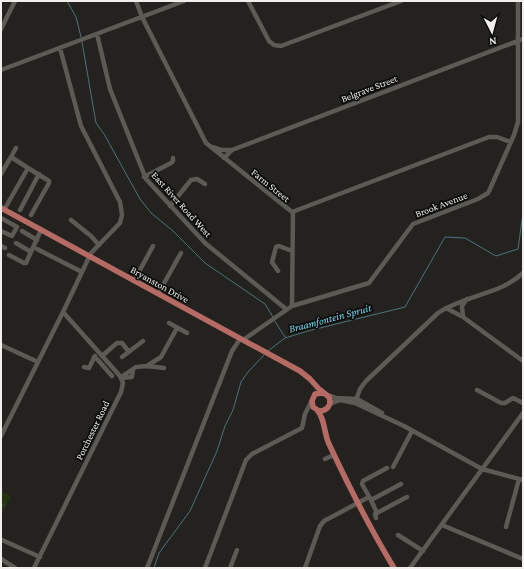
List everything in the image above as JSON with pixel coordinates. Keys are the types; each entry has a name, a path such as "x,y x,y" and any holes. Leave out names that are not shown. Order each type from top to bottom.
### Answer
{"main road":[{"name":"Bryanston Drive","path":"3,209 253,345 308,378 325,394"},
{"path":"308,378 313,389 312,401 321,416 325,436 359,502"},
{"path":"312,401 315,394 325,394 330,400 324,418 328,437 381,547 394,568"},
{"path":"316,409 322,411 328,407"}],"street":[{"path":"1,29 15,1"},
{"name":"Farm Street","path":"136,1 142,17 203,139 224,158 293,212 489,137 510,142"},
{"path":"1,70 184,1"},
{"path":"248,1 269,42 274,45 281,46 401,1"},
{"name":"Brook Avenue","path":"147,568 232,351 242,339 292,306 370,282 413,224 478,199 488,193 517,129 519,119 521,41 518,1"},
{"name":"East River Road West","path":"97,34 110,89 144,177 205,244 286,309"},
{"name":"Belgrave Street","path":"224,158 232,150 521,41"},
{"path":"1,436 63,312 89,256 121,222 122,210 114,189 81,126 60,48"},
{"path":"208,145 220,150 232,150"},
{"path":"1,174 16,148"},
{"path":"10,157 48,180 49,183 31,215"},
{"path":"144,177 171,163 173,158"},
{"path":"3,209 28,168"},
{"path":"20,210 39,174"},
{"path":"170,206 191,180 196,179 206,184"},
{"path":"292,306 293,212"},
{"path":"1,218 17,227 12,236 1,231"},
{"path":"71,220 91,236 99,245"},
{"path":"9,255 25,263 41,230"},
{"path":"22,232 37,240"},
{"path":"16,243 31,252"},
{"path":"134,281 154,246"},
{"path":"278,271 272,262 276,247 279,246 292,251"},
{"path":"37,248 82,272"},
{"path":"158,294 181,253"},
{"path":"356,401 360,389 366,381 430,320 446,308 468,298 508,285 523,273"},
{"path":"463,318 462,306 468,298"},
{"path":"446,308 463,318 523,361"},
{"path":"63,312 122,378 132,377 133,370 136,367 147,366 164,368"},
{"path":"168,323 187,333"},
{"path":"147,366 162,356 177,328"},
{"path":"122,357 143,341"},
{"path":"102,356 117,342 122,343 129,352"},
{"path":"1,345 38,362"},
{"path":"84,367 89,368 97,350"},
{"path":"94,357 112,376"},
{"name":"Porchester Road","path":"34,568 121,392 123,383 122,378"},
{"path":"476,390 501,403 505,403 513,398 523,403"},
{"path":"325,394 336,398 356,401 482,469 521,479 506,527"},
{"path":"328,407 334,402 340,400 356,401"},
{"path":"205,568 246,460 252,454 302,428 305,414 312,401"},
{"path":"305,414 316,409"},
{"path":"410,568 523,413"},
{"path":"393,467 412,431"},
{"path":"326,459 334,455"},
{"path":"387,468 363,481 362,484 370,498 376,516 407,497"},
{"path":"305,568 320,526 324,521 359,502 402,484"},
{"path":"442,525 523,558"},
{"path":"398,535 423,551"},
{"path":"2,540 40,557"},
{"path":"230,568 237,550"},
{"path":"1,560 15,568"}],"green space":[{"path":"1,491 11,496 1,515"}],"waterway":[{"path":"67,1 76,17 81,37"},
{"path":"82,42 96,123 104,134 140,199 151,213 173,231 205,263 265,304 273,317"},
{"name":"Braamfontein Spruit","path":"268,351 285,338 405,307 445,237 465,238 496,256 518,249 523,213"},
{"path":"274,320 285,337"},
{"name":"Braamfontein Spruit","path":"154,568 159,553 190,511 217,451 225,426 233,410 241,382 264,355"}]}
